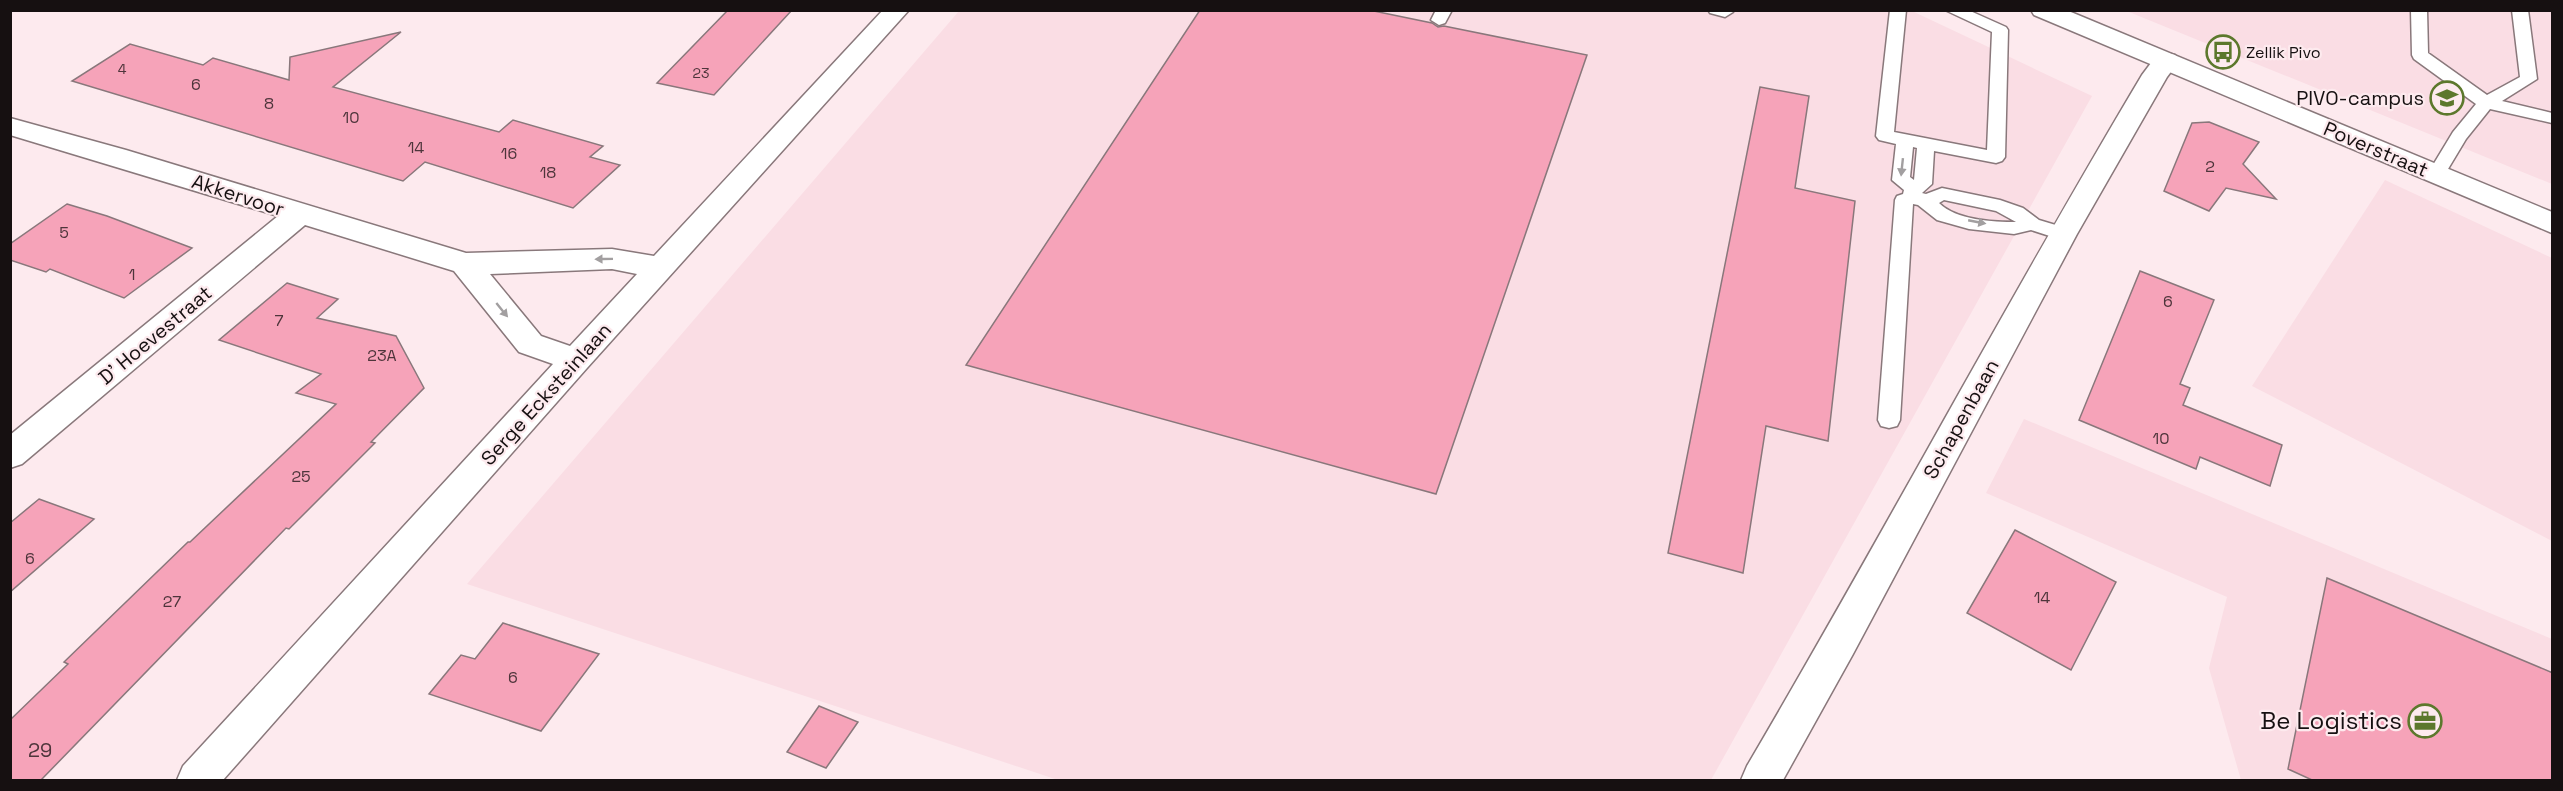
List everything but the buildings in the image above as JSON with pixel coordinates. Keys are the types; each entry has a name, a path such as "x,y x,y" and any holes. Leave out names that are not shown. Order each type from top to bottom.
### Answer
{"street":[{"name":"Serge Ecksteinlaan","path":"196,780 897,10"},
{"name":"Poverstraat","path":"2043,10 2553,223"},
{"name":"Schapenbaan","path":"1761,780 1840,642 2047,229 2166,61"},
{"name":"Akkervoor","path":"10,126 116,156 465,264 612,259 661,268"},
{"name":"D' Hoevestraat","path":"10,455 299,214"},
{"path":"465,264 530,344 576,360"}],"lane":[{"path":"1899,10 1886,136 1995,157 2000,30 1953,10"},
{"path":"2419,10 2420,55 2486,103 2553,117"},
{"path":"2436,175 2459,136 2486,103 2529,79 2520,10"},
{"path":"1905,140 1901,180 1942,216 2016,228 2047,229"},
{"path":"1889,420 1904,200 1918,195 1923,184 1926,144"}],"shaded area":[{"name":"PIVO-campus","path":"2129,10 2552,11 2552,184 2129,12"},
{"path":"959,11 1912,11 2092,96 1711,780 1058,780 467,584"},
{"path":"2385,180 2552,258 2552,541 2252,386"},
{"path":"2024,419 2552,639 2552,780 2241,780 2209,668 2227,597 1986,493"}],"place":[{"name":"Zellik Pivo","path":"2223,52"},
{"name":"PIVO-campus","path":"2447,98"},
{"name":"Be Logistics","path":"2425,721"}]}
